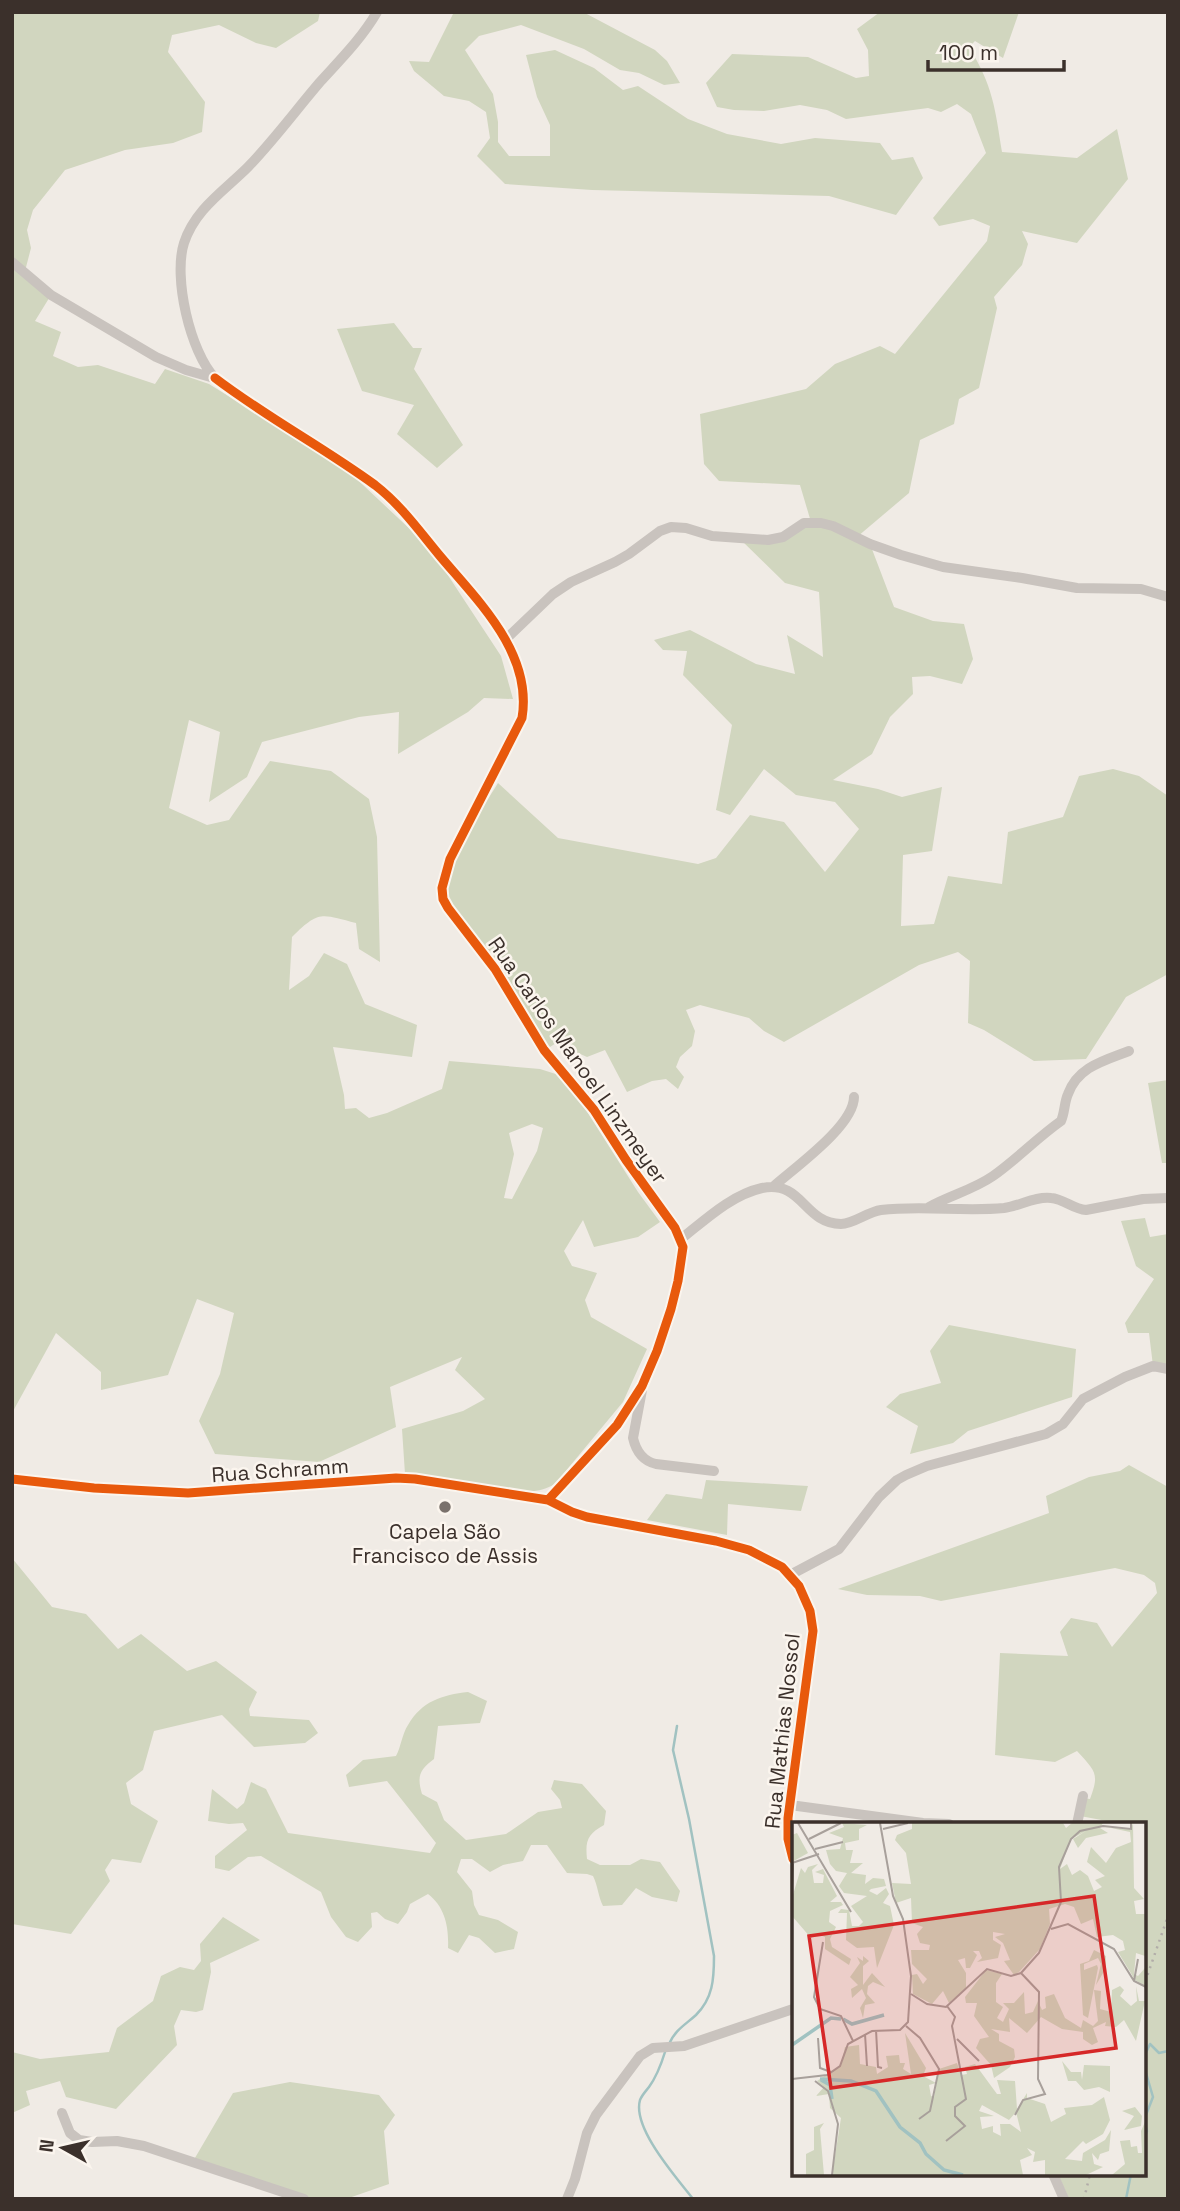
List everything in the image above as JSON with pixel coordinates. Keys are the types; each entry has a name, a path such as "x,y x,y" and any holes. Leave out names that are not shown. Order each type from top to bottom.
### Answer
{"street":[{"name":"Rua Carlos Manoel Linzmeyer","path":"377,12 260,154 200,213 188,232 180,260 183,299 195,342 215,378 341,461 385,494 484,605 506,639 522,688 522,718 450,859 443,880 443,899 495,969 544,1050 594,1110 681,1239"},
{"path":"12,262 51,295 156,357 186,370 215,378"},
{"path":"506,639 553,594 570,582 615,562 660,531 671,527 722,537 768,540 783,537 804,523 821,523 870,544 943,568 1022,578 1077,589 1141,589 1168,597"},
{"path":"929,1207 994,1175 1039,1136 1061,1121 1073,1082 1090,1065 1129,1052"},
{"path":"773,1187 834,1135 852,1110 853,1097"},
{"path":"548,1500 617,1425 642,1386 671,1309 682,1259 681,1239 732,1201 753,1191 773,1187 789,1190 817,1216 846,1224 881,1210 929,1207 1008,1208 1047,1197 1086,1210 1143,1199 1168,1198"},
{"path":"790,1574 839,1549 879,1497 906,1475 927,1466 1046,1434 1063,1424 1083,1399 1114,1382 1153,1366 1168,1369"},
{"path":"642,1386 641,1404 633,1437 643,1458 656,1464 714,1471"},
{"name":"Rua Schramm","path":"12,1479 94,1488 196,1493 396,1478 548,1500"},
{"name":"Rua Mathias Nossol","path":"548,1500 587,1517 716,1541 749,1550 790,1574 806,1600 813,1620 787,1827 792,1853"},
{"path":"1077,1822 1083,1796"},
{"path":"790,1805 916,1822"},
{"path":"567,2199 587,2133 596,2115 640,2056 653,2048 684,2046 792,2009"},
{"path":"62,2112 70,2133 79,2140 117,2141 144,2146 304,2199"},
{"path":"1050,2199 1062,2194 1054,2176"}],"green space":[{"path":"12,12 320,12 318,21 276,48 256,43 219,25 172,35 168,52 205,102 202,132 173,143 125,150 65,170 33,210 27,230 31,248 25,271 51,295 35,321 61,332 53,356 78,367 98,365 155,384 165,369 209,384 346,469 430,548 501,656 513,699 484,698 468,712 398,754 399,712 359,717 262,742 247,777 209,802 220,732 189,720 169,808 207,825 229,820 270,761 331,771 369,799 377,837 380,962 359,949 356,923 327,916 315,918 292,937 289,990 309,976 324,953 347,964 365,1004 417,1025 412,1057 333,1047 345,1109 356,1108 369,1118 442,1089 449,1061 540,1069 565,1077 660,1222 638,1237 594,1247 583,1220 564,1251 572,1266 597,1273 585,1300 591,1317 647,1349 623,1402 555,1484 536,1491 405,1474 402,1429 463,1411 485,1399 455,1370 462,1357 390,1387 396,1427 319,1462 215,1454 199,1421 220,1374 234,1313 197,1299 168,1375 101,1390 101,1372 56,1333 12,1413","holes":["532,1124 543,1128 537,1151 512,1199 504,1198 514,1154 509,1133"]},
{"path":"454,12 583,12 655,50 667,61 680,83 664,85 639,73 620,70 584,49 521,25 479,36 465,50 493,94 498,142 509,156 550,156 550,125 537,97 526,55 555,50 594,68 623,90 638,86 688,119 727,134 781,144 815,138 880,143 892,160 913,157 923,178 896,215 829,196 592,190 505,184 477,156 490,138 486,112 469,101 444,96 414,71 409,61 429,62"},
{"path":"880,12 1019,12 1003,58 975,41 969,47 992,98 1002,152 1077,158 1117,129 1128,179 1077,243 1022,231 1028,244 1022,265 994,297 997,308 979,388 959,399 954,424 920,440 909,493 857,537 870,544 894,607 933,621 964,624 973,659 962,684 930,676 912,677 913,694 890,717 872,754 833,780 902,797 942,787 932,851 903,855 901,926 934,924 948,876 1002,884 1008,832 1063,817 1079,776 1113,769 1139,776 1168,796 1168,974 1126,997 1086,1059 1034,1061 968,1023 970,961 958,952 919,965 784,1042 764,1031 749,1018 700,1005 686,1010 695,1031 692,1046 680,1057 676,1067 684,1077 678,1089 666,1079 652,1081 627,1092 605,1050 587,1057 556,1043 547,1049 492,959 450,906 445,887 447,876 467,834 498,783 558,838 698,864 716,858 750,815 784,822 825,872 859,829 835,802 796,795 764,769 730,815 716,810 732,725 683,675 687,651 663,650 654,640 690,630 756,664 795,674 787,635 823,657 819,592 785,583 740,539 768,540 811,522 800,485 719,481 704,464 700,414 806,389 835,364 880,346 895,354 987,241 990,226 973,219 939,226 933,218 986,153 971,114 957,104 941,112 928,108 846,119 827,110 800,105 764,111 734,110 717,107 706,83 732,54 808,57 856,78 869,76 868,50 857,29"},
{"path":"394,323 413,348 422,348 414,369 463,445 437,468 397,434 414,405 362,391 337,329"},
{"path":"1168,1080 1168,1163 1162,1163 1148,1083"},
{"path":"1145,1218 1150,1237 1168,1234 1168,1369 1153,1366 1149,1333 1128,1333 1125,1323 1154,1279 1136,1266 1121,1221"},
{"path":"949,1325 1076,1349 1072,1397 968,1431 953,1443 910,1454 918,1426 886,1407 900,1394 941,1383 930,1351"},
{"path":"1129,1465 1168,1487 1168,2199 1069,2199 1059,2176 1145,2176 1145,1822 1112,1822 1080,1816 1083,1798 1090,1799 1095,1778 1092,1768 1077,1751 1055,1762 995,1755 1000,1653 1068,1656 1060,1632 1071,1618 1097,1623 1112,1647 1157,1593 1155,1583 1144,1575 1115,1568 941,1601 920,1596 867,1595 838,1589 1049,1513 1046,1496 1089,1477 1120,1471"},
{"path":"706,1480 808,1486 801,1511 728,1504 727,1535 647,1520 666,1494 702,1499"},
{"path":"12,1558 52,1607 86,1614 118,1649 141,1634 187,1671 216,1661 257,1692 249,1709 250,1716 309,1720 318,1733 305,1743 254,1747 222,1715 154,1731 143,1770 126,1783 131,1804 158,1821 141,1863 112,1859 105,1870 110,1881 71,1934 12,1924"},
{"path":"468,1692 487,1701 480,1723 438,1726 434,1759 422,1770 420,1778 422,1794 437,1802 444,1820 466,1840 506,1834 538,1812 562,1808 560,1800 551,1789 554,1780 582,1784 606,1811 604,1825 589,1838 587,1859 600,1865 630,1865 641,1859 660,1862 680,1891 677,1902 652,1897 636,1888 622,1905 603,1906 593,1876 567,1873 547,1845 531,1845 523,1861 503,1865 490,1872 472,1859 461,1859 457,1872 472,1891 479,1915 498,1920 518,1932 514,1949 495,1953 479,1938 469,1935 458,1953 448,1948 445,1918 428,1894 410,1904 398,1924 385,1919 377,1912 371,1913 372,1927 358,1942 346,1937 331,1917 321,1892 261,1856 248,1857 229,1871 215,1868 215,1856 247,1830 243,1823 208,1821 212,1789 237,1809 244,1803 251,1782 266,1789 288,1833 430,1853 436,1843 387,1781 349,1787 346,1775 363,1760 396,1756 408,1725 426,1705 441,1697"},
{"path":"223,1917 260,1940 210,1963 211,1972 203,2010 181,2010 174,2026 177,2045 116,2109 66,2097 60,2081 26,2091 30,2105 12,2113 12,2052 40,2059 109,2052 117,2028 153,2001 161,1976 180,1967 194,1970 201,1961 200,1944"},
{"path":"290,2082 379,2095 395,2115 384,2131 389,2184 346,2199 304,2199 192,2163 233,2093"}],"waterway":[{"path":"669,2044 677,2031 696,2015 706,2002 713,1980 714,1964 689,1819 673,1750 677,1726"},
{"path":"1145,2055 1150,2044 1159,2053 1168,2051"},
{"path":"665,2052 657,2075 640,2100 639,2111 657,2152 693,2199"},
{"path":"1145,2072 1153,2097 1145,2117"},
{"path":"1145,2124 1145,2136"},
{"path":"1126,2199 1131,2176"}],"railway":[{"path":"1145,1982 1168,1916"},
{"path":"1084,2199 1090,2176"}],"cycle path":[{"path":"215,378 355,471 393,501 485,609 511,650 519,671 523,694 522,718 450,859 442,888 443,899 495,969 544,1050 594,1110 675,1228 683,1247 671,1309 642,1386 617,1425 548,1500"},
{"path":"12,1479 94,1488 188,1493 396,1478 415,1479 548,1500 587,1517 716,1541 749,1550 782,1567 799,1586 810,1611 813,1631 788,1818 788,1839 792,1855"}],"place":[{"name":"Capela São Francisco de Assis","path":"445,1507"}]}
